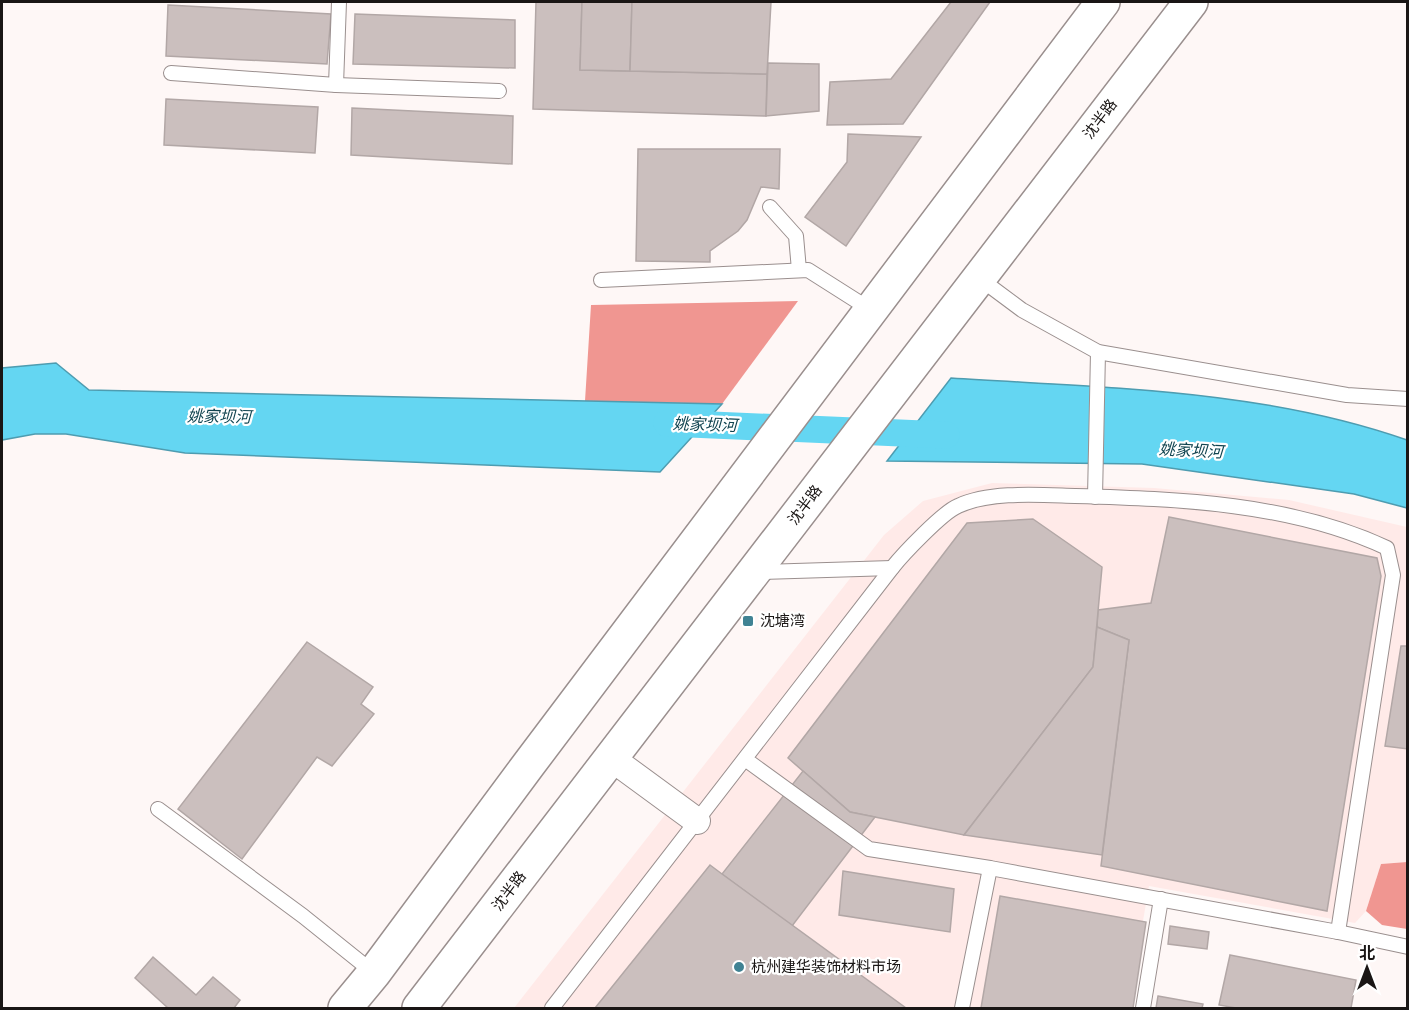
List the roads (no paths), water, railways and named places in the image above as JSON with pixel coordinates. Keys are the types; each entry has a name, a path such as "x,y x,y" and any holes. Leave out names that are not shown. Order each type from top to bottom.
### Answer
{"main road":[{"path":"345,1008 374,973 1103,2"},
{"name":"沈半路","path":"419,1008 1191,2"}],"street":[{"path":"611,758 697,821"}],"lane":[{"path":"336,86 339,2"},
{"path":"171,73 336,86 499,92"},
{"path":"770,207 796,236 799,270"},
{"path":"601,280 808,270 870,310"},
{"path":"979,278 1022,310 1098,352 1347,395 1407,399"},
{"path":"1095,497 1098,352"},
{"path":"552,1008 906,551 957,506 1010,494 1221,503 1353,532 1387,548 1393,575 1338,932"},
{"path":"754,572 892,568"},
{"path":"745,759 869,849 1161,899 1407,947"},
{"path":"158,809 303,916 374,973"},
{"path":"962,1008 990,868"},
{"path":"1143,1008 1161,899"}],"water":[{"path":"56,363 89,390 722,404 660,472 185,453 66,434 35,434 2,440 2,368"},
{"path":"951,378 1182,394 1296,410 1352,423 1407,440 1407,508 1354,494 1142,464 887,461"}],"waterway":[{"name":"姚家坝河","path":"667,423 946,435"}],"place":[{"name":"沈塘湾","path":"748,621"},
{"name":"杭州建华装饰材料市场","path":"739,967"}]}
